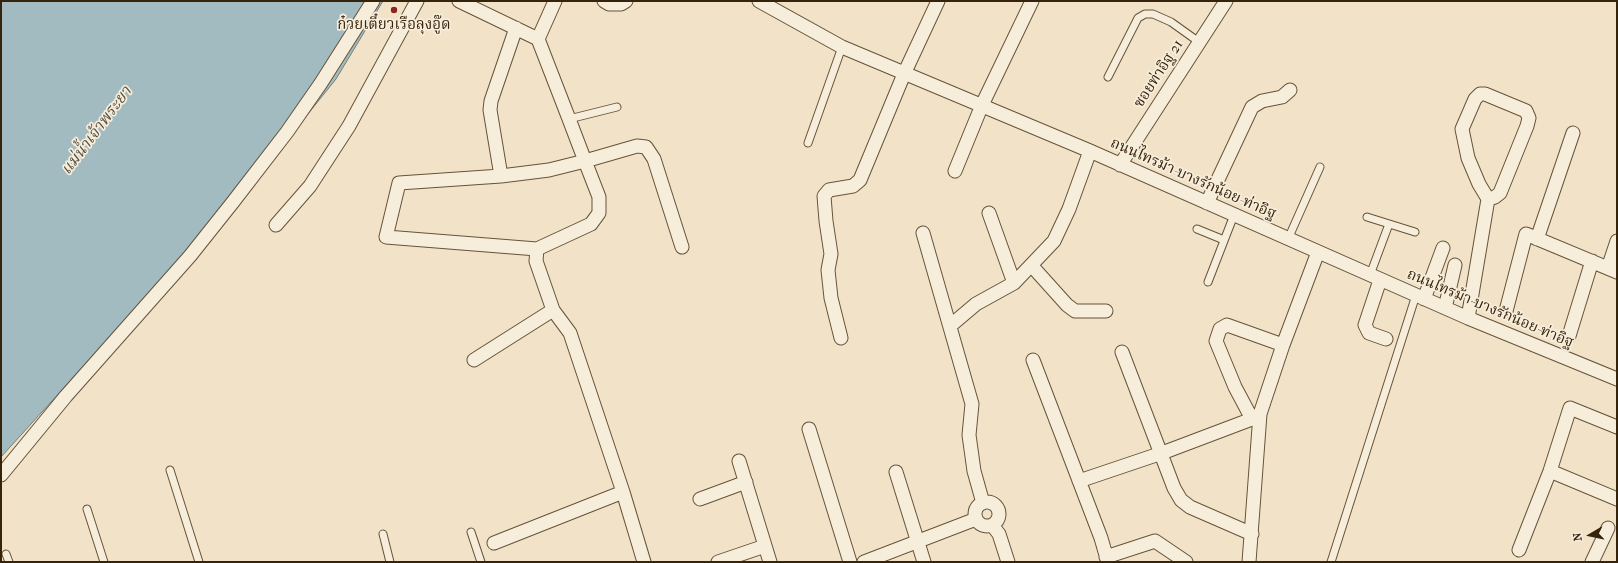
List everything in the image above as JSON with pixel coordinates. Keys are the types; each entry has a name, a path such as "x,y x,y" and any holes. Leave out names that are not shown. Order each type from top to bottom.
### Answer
{"street":[{"path":"1,475 66,396 190,256 233,202 317,90 373,1"},
{"path":"276,225 310,186 349,126 417,1"},
{"path":"459,1 538,39 569,119 585,161 598,196 599,213 590,224 537,249 386,237 399,183 501,176 549,170 585,161 637,146 646,147 654,159 682,247"},
{"path":"538,39 555,1"},
{"path":"604,1 609,4 621,4 626,1"},
{"name":"ถนนไทรม้า-บางรักน้อย-ท่าอิฐ","path":"760,1 842,47 1090,151 1468,318 1617,379"},
{"path":"841,338 831,298 828,270 831,254 824,196 829,190 853,186 860,180 904,74 938,1"},
{"path":"955,171 982,105 1032,1"},
{"name":"ซอยท่าอิฐ 21","path":"1120,164 1226,1"},
{"path":"501,176 491,117 491,105 516,28"},
{"path":"1207,203 1252,107 1262,101 1282,97 1290,90"},
{"path":"1468,318 1488,199 1479,184 1468,158 1462,129 1475,99 1480,94 1485,94 1526,111 1529,118 1500,193 1495,197 1488,199"},
{"path":"1537,239 1573,133"},
{"path":"950,326 976,304 1014,283 1054,241 1069,209 1090,151"},
{"path":"989,213 1014,283"},
{"path":"923,233 972,404 969,435 974,471 983,503"},
{"path":"1506,312 1526,234 1613,270 1617,241"},
{"path":"1420,297 1443,248"},
{"path":"537,249 536,261 553,310 570,333 623,492 642,561"},
{"path":"1249,562 1252,534 1256,417 1318,252"},
{"path":"1569,336 1592,261"},
{"path":"1031,265 1067,305 1075,311 1106,311"},
{"path":"1445,308 1455,265"},
{"path":"1375,277 1365,325 1369,333 1386,339"},
{"path":"474,360 553,310"},
{"path":"1256,417 1235,387 1216,341 1220,329 1227,325 1283,345"},
{"path":"1122,352 1162,453 1174,488 1181,500 1190,507 1252,534"},
{"path":"1033,360 1101,538 1107,559 1155,541 1186,562"},
{"path":"1519,550 1550,471 1570,408 1617,427"},
{"path":"1079,481 1162,453 1256,417"},
{"path":"809,429 850,562"},
{"path":"739,461 770,562"},
{"path":"1550,471 1617,499"},
{"path":"896,472 924,562"},
{"path":"700,499 746,482"},
{"path":"494,543 623,492"},
{"path":"983,503 993,503 998,508 998,519 992,525 982,525 976,518 975,511 979,505 983,503"},
{"path":"864,562 976,518"},
{"path":"992,525 999,534 1008,562"},
{"path":"1592,562 1608,528"},
{"path":"718,562 765,546"}],"lane":[{"path":"1108,78 1138,18 1145,14 1153,14 1171,22 1199,42"},
{"path":"808,143 842,47"},
{"path":"569,119 617,108"},
{"path":"1288,239 1320,167"},
{"path":"1208,282 1234,215"},
{"path":"1367,217 1415,232"},
{"path":"1375,277 1389,224"},
{"path":"1197,229 1224,240"},
{"path":"1331,562 1420,297"},
{"path":"170,470 198,562"},
{"path":"87,509 104,562"},
{"path":"471,532 481,562"},
{"path":"383,534 390,562"},
{"path":"6,554 9,562"}],"water":[{"name":"แม่น้ำเจ้าพระยา","path":"2,1 383,1 336,79 271,160 1,457 1,3"}],"place":[{"name":"ก๋วยเตี๋ยวเรือลุงอู๊ด","path":"394,10"}]}
